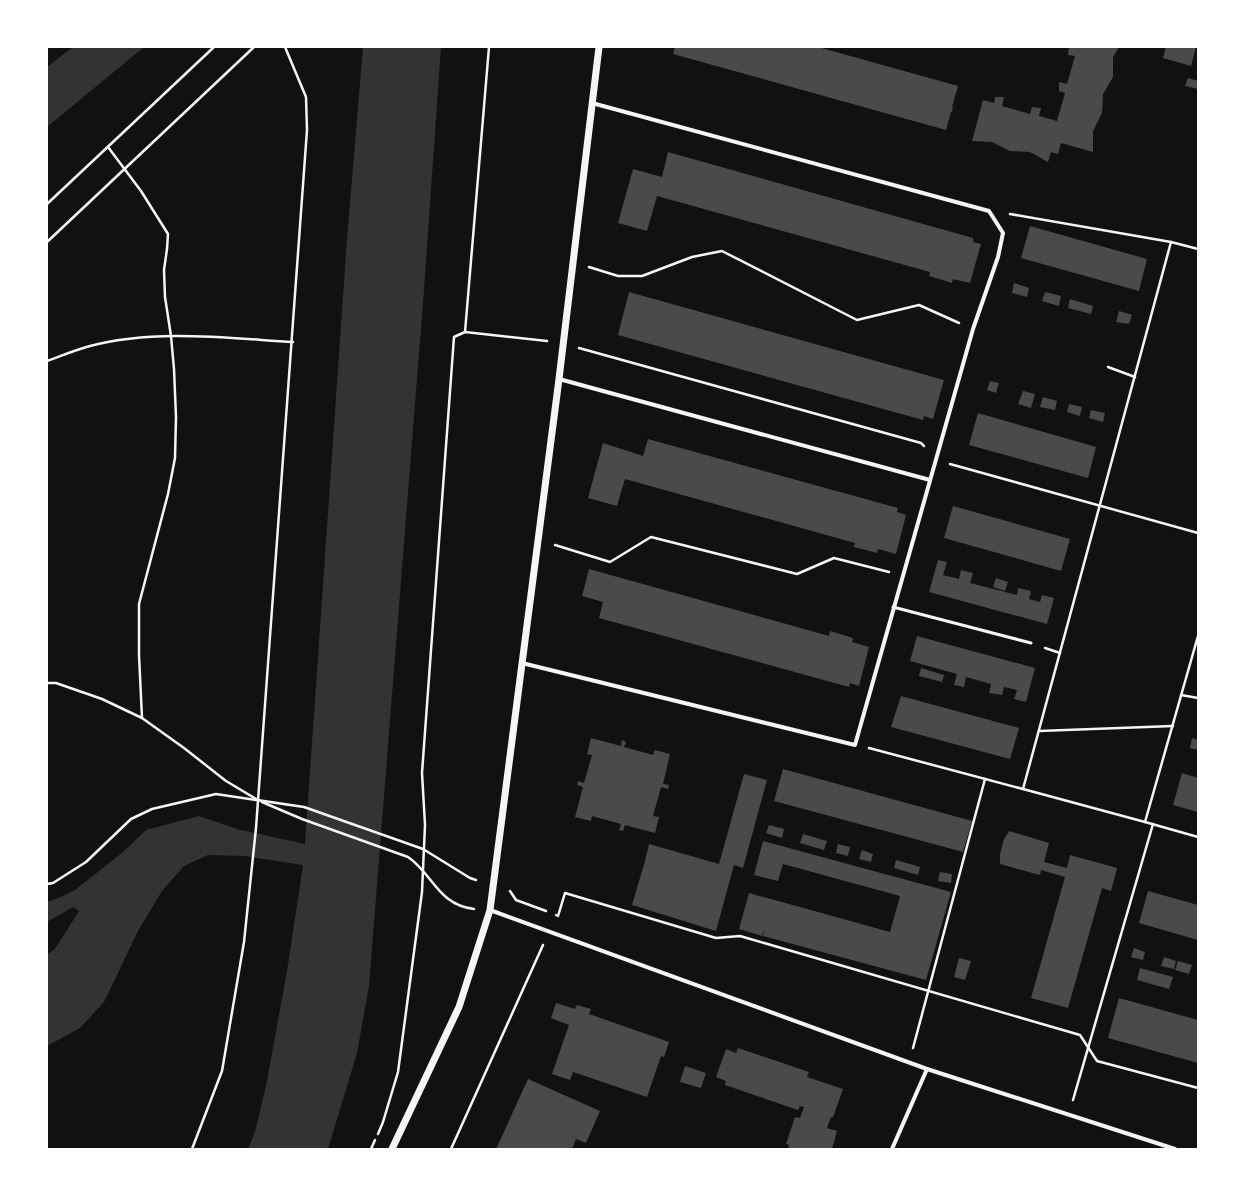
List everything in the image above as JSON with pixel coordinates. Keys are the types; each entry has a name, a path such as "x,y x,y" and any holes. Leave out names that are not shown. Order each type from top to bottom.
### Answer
{"street":[{"path":"392,1149 459,1007 490,910 559,379 599,47"},
{"path":"522,663 855,745 935,460 973,330 998,257 1003,233 989,211 592,103"},
{"path":"559,379 930,480"},
{"path":"490,910 927,1070 1175,1149"},
{"path":"892,1149 927,1070"}],"lane":[{"path":"893,607 1031,643"}],"path":[{"path":"47,204 214,47"},
{"path":"47,242 254,47"},
{"path":"192,1149 222,1071 244,942 256,828 307,130 306,97 285,47"},
{"path":"465,332 489,47"},
{"path":"108,147 141,191 168,234 164,270 165,298 171,336 176,410 175,458 168,494 140,604 139,655 142,718"},
{"path":"989,211 1171,242 1198,250"},
{"path":"1023,789 1171,242"},
{"path":"573,262 618,276 642,276 692,257 722,251 857,320 920,305 973,330"},
{"path":"371,1149 383,1122 398,1072 422,892 425,825 422,773 454,338 465,332 563,343 921,443 935,460 1198,533"},
{"path":"47,361 90,346 119,341 171,336 292,342"},
{"path":"1108,367 1135,377"},
{"path":"538,539 610,562 651,537 797,574 834,558 903,575"},
{"path":"1146,822 1198,636"},
{"path":"47,683 56,684 102,699 142,718 226,781 258,800 302,819 408,856 416,862 438,892 446,898 464,908 490,910"},
{"path":"1181,695 1198,698"},
{"path":"1039,731 1173,726"},
{"path":"855,745 880,750 985,778 1198,837"},
{"path":"909,1063 985,778"},
{"path":"47,884 52,883 86,862 131,819 152,809 216,794 304,807 423,848 470,878 493,885 507,886 516,900 558,916"},
{"path":"1069,1115 1153,824"},
{"path":"451,1149 549,932 558,916 565,893 716,938 740,936 1080,1036 1097,1061 1198,1088"}],"shaded area":[{"path":"73,47 144,47 47,127 47,67"},
{"path":"363,47 441,47 423,303 369,986 357,1053 328,1149 248,1149 255,1132 267,1081 287,971 303,865 245,856 208,855 184,866 162,891 138,931 104,1002 80,1028 47,1046 47,954 54,950 79,911 73,907 47,922 47,902 75,890 123,852 146,830 199,816 237,829 305,844 347,239"}],"building":[{"path":"675,47 818,47 958,86 946,130 673,54"},
{"path":"1069,47 1119,47 1113,57 1113,77 1103,94 1102,113 1093,131 1093,152 1061,143 1058,154 1051,152 1048,162 1030,152 1010,151 992,142 972,141 983,100 994,103 995,97 1004,97 1002,106 1030,114 1032,107 1041,108 1039,116 1057,121 1065,93 1059,91 1059,82 1067,84 1075,56 1068,55"},
{"path":"1166,47 1196,47 1191,66 1163,58"},
{"path":"1188,78 1198,81 1198,89 1185,86"},
{"path":"668,152 973,238 973,242 981,244 970,283 953,279 952,283 929,276 930,272 657,196 647,231 618,223 633,169 662,177"},
{"path":"1030,226 1147,259 1139,291 1021,258"},
{"path":"1014,283 1029,288 1027,297 1012,293"},
{"path":"629,292 944,380 933,419 924,416 923,420 618,335"},
{"path":"1045,292 1061,296 1059,306 1042,301"},
{"path":"1070,299 1093,306 1091,314 1068,308"},
{"path":"1119,311 1132,315 1129,324 1116,322"},
{"path":"990,381 999,383 996,393 987,390"},
{"path":"1023,391 1035,394 1031,408 1018,404"},
{"path":"1043,397 1057,401 1055,410 1040,407"},
{"path":"1069,404 1082,407 1080,416 1067,412"},
{"path":"1091,410 1105,413 1103,422 1089,418"},
{"path":"978,413 1096,447 1088,478 969,445"},
{"path":"648,439 898,508 897,512 906,515 896,554 878,549 877,553 854,547 855,543 625,479 617,506 588,498 603,443 643,456"},
{"path":"953,506 1070,539 1061,571 944,538"},
{"path":"938,560 947,562 943,575 959,579 961,570 973,573 970,583 1017,595 1018,588 1031,591 1029,599 1040,602 1042,595 1054,598 1047,624 929,592"},
{"path":"589,569 829,636 830,631 853,638 852,642 869,647 859,686 850,683 849,687 599,618 603,602 582,596"},
{"path":"996,578 1008,582 1005,591 993,587"},
{"path":"917,636 1035,668 1026,702 1014,699 1017,690 1004,687 1002,695 989,693 991,684 966,677 964,687 954,685 957,674 910,661"},
{"path":"921,668 944,675 942,682 919,676"},
{"path":"901,696 1019,728 1010,759 891,727"},
{"path":"591,738 621,746 622,740 626,742 624,747 653,755 655,750 670,754 663,784 669,785 668,789 661,787 653,816 659,817 655,833 625,825 623,831 619,830 621,824 592,816 591,821 575,817 583,787 577,785 578,781 584,783 592,755 587,754"},
{"path":"1192,738 1198,740 1198,750 1190,748"},
{"path":"783,769 972,821 963,852 774,801"},
{"path":"1182,773 1198,778 1198,812 1173,805"},
{"path":"744,774 767,780 743,868 734,865 716,931 632,905 649,844 719,864"},
{"path":"769,825 784,829 782,838 766,833"},
{"path":"1009,831 1049,843 1044,862 1067,868 1070,855 1117,868 1111,891 1102,888 1068,1008 1031,998 1065,877 1041,870 1040,875 1000,864 1000,854 1004,839"},
{"path":"803,834 827,841 824,850 800,843"},
{"path":"763,841 951,892 926,980 763,936 765,929 762,936 739,929 749,893 890,932 900,896 783,864 778,881 754,875"},
{"path":"838,844 850,847 848,856 836,853"},
{"path":"862,850 873,854 871,862 859,859"},
{"path":"896,860 920,867 918,875 894,868"},
{"path":"940,872 952,874 951,883 938,881"},
{"path":"1148,891 1198,905 1198,940 1139,923"},
{"path":"1134,948 1145,952 1143,960 1131,957"},
{"path":"1164,957 1176,961 1174,969 1161,966"},
{"path":"959,958 971,961 965,980 954,977"},
{"path":"1178,961 1192,965 1189,974 1175,970"},
{"path":"1140,968 1173,977 1169,989 1137,980"},
{"path":"1119,998 1198,1020 1198,1063 1108,1038"},
{"path":"556,1003 575,1009 577,1005 591,1009 589,1014 669,1042 664,1057 661,1056 647,1097 573,1072 570,1080 552,1074 569,1025 551,1018"},
{"path":"738,1048 809,1072 807,1077 843,1089 833,1117 831,1117 827,1128 837,1131 832,1149 788,1149 789,1145 786,1144 795,1117 800,1118 804,1107 800,1106 798,1110 725,1085 726,1081 716,1077 726,1049 736,1053"},
{"path":"685,1066 706,1073 701,1088 680,1082"},
{"path":"528,1079 600,1111 586,1143 576,1139 572,1149 496,1149"}]}
